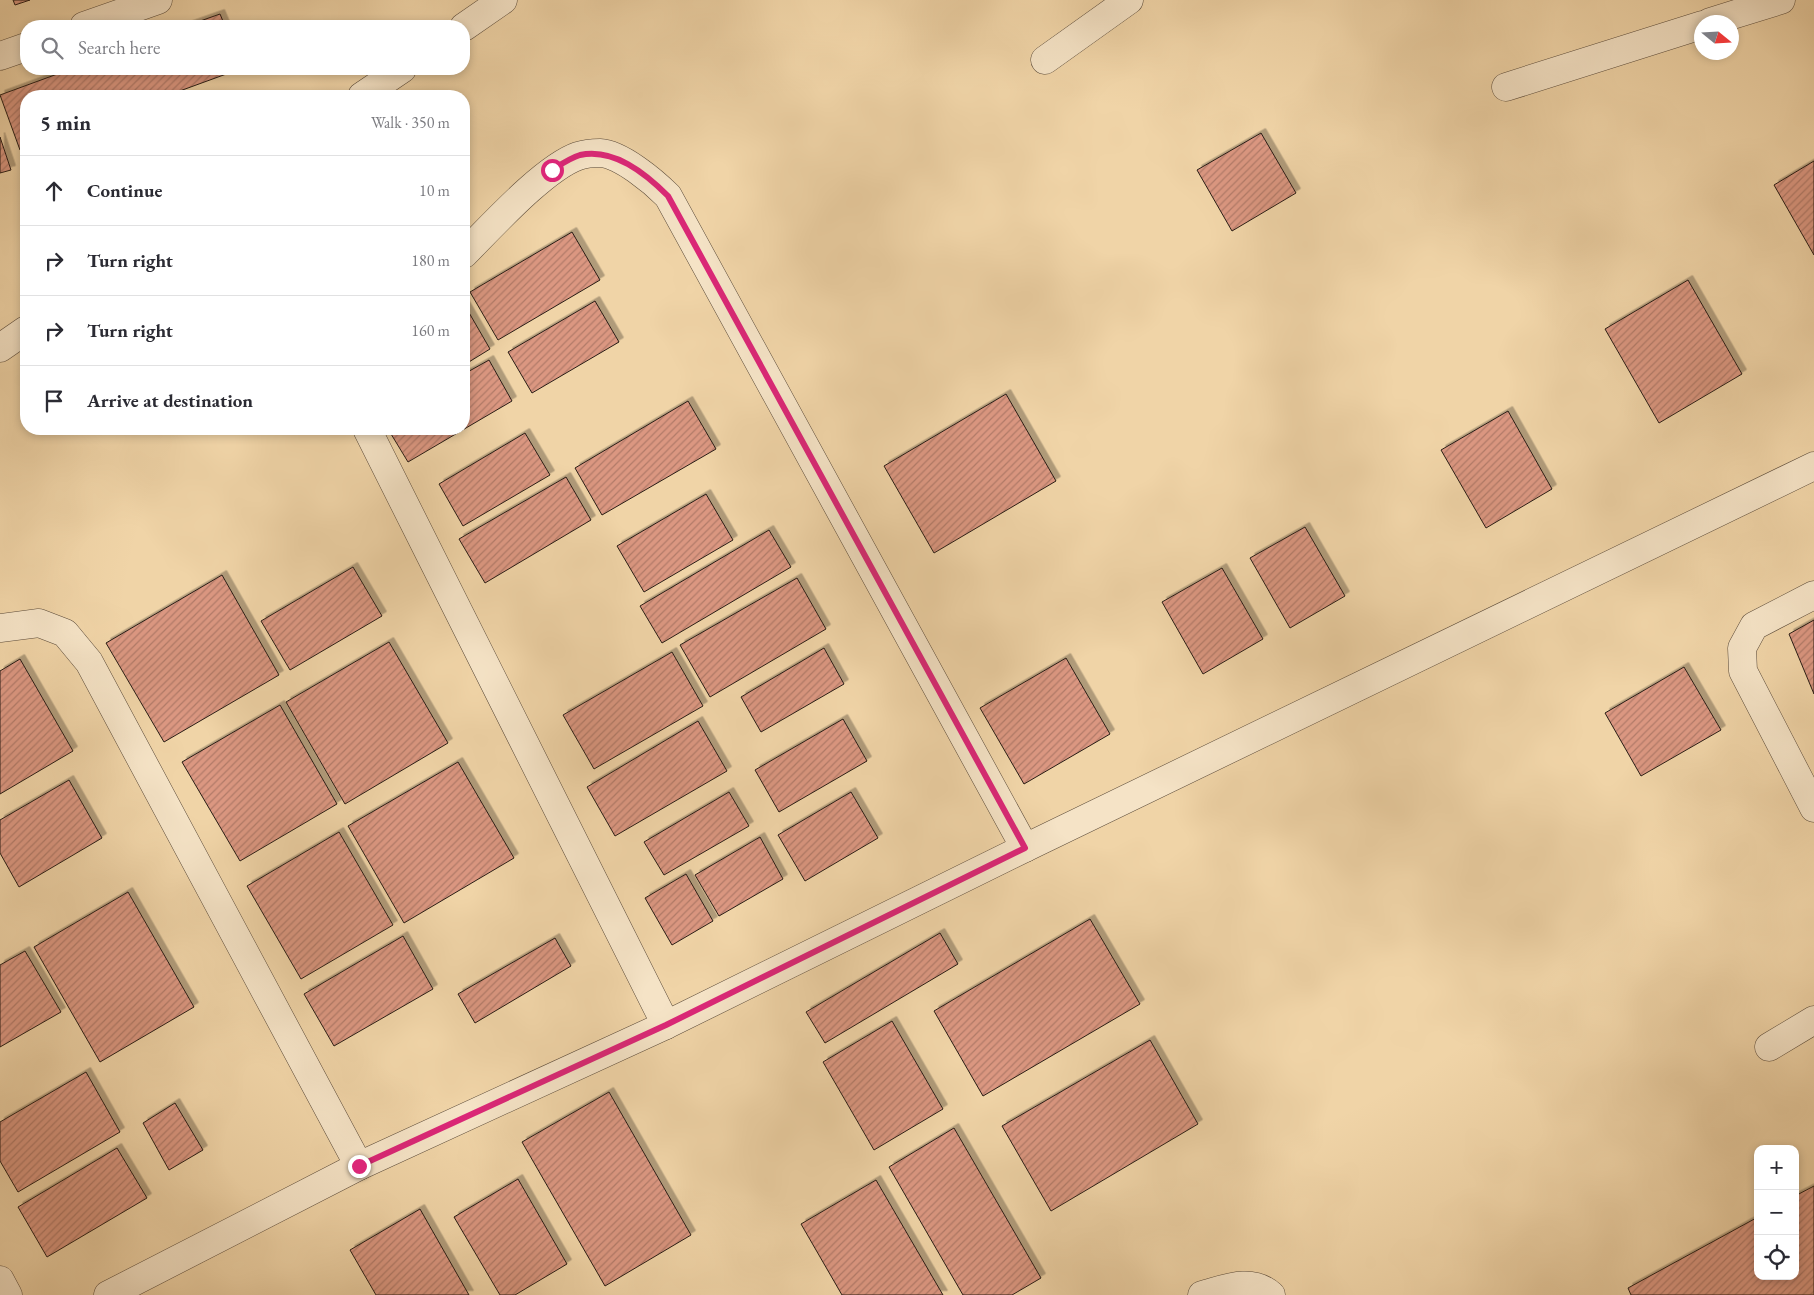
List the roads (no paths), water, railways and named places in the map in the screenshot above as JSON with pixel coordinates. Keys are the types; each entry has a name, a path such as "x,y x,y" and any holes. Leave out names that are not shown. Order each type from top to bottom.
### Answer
{"lane":[{"path":"101,20 158,0"},
{"path":"470,23 503,0"},
{"path":"1045,60 1129,0"},
{"path":"1733,15 1781,0"},
{"path":"1506,87 1694,28"},
{"path":"0,56 20,49"},
{"path":"371,90 393,75"},
{"path":"470,248 552,170 578,156 602,153 632,167 653,181 668,196 1025,848"},
{"path":"0,348 20,334"},
{"path":"370,435 666,1025"},
{"path":"108,1295 359,1166 666,1025 1025,848 1814,466"},
{"path":"1814,595 1754,626 1742,648 1743,671 1814,808"},
{"path":"0,628 39,622 65,632 89,662 359,1166"},
{"path":"1768,1047 1814,1020"},
{"path":"0,1280 8,1295"},
{"path":"1202,1295 1241,1284 1264,1288 1271,1295"}]}
